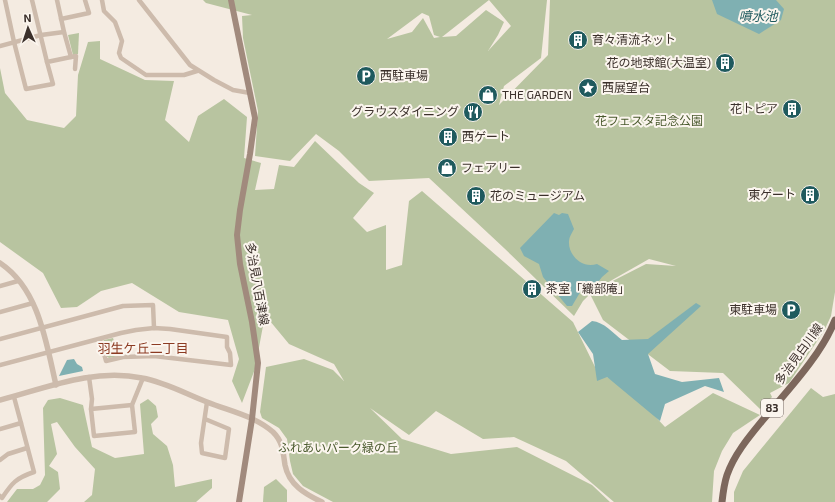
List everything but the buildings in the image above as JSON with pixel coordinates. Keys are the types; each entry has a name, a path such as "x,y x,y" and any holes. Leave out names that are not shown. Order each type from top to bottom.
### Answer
{"main road":[{"name":"多治見八百津線","path":"231,0 255,118 237,235 240,264 258,354 258,374 239,502"},
{"name":"多治見白川線","path":"722,502 727,475 736,455 813,358 827,337 835,320"}],"street":[{"path":"5,0 26,89 53,84 32,0"},
{"path":"57,0 71,57"},
{"path":"61,19 89,13 85,0"},
{"path":"102,0 104,11 116,22 122,41 119,52 120,58 146,75 184,74 197,71"},
{"path":"139,0 190,65 197,71 233,90 250,93"},
{"path":"0,46 41,35 64,32"},
{"path":"47,62 76,56 74,69"},
{"path":"0,263 7,268 18,281 33,303 48,352 56,385"},
{"path":"0,286 18,281"},
{"path":"0,312 33,303"},
{"path":"0,339 123,306 153,305 154,328"},
{"path":"0,365 121,333 154,328 227,337 227,348 230,352 231,365 154,356 123,357 106,361 100,339"},
{"path":"0,400 89,377 110,375 142,378 158,382 252,419 268,428 282,444 287,471 296,486 306,494 322,502"},
{"path":"89,377 94,436 135,432 132,405 142,378"},
{"path":"0,496 2,498 10,485 15,481 34,472 14,397"},
{"path":"204,419 229,429 225,458 202,454 201,443 204,419 207,402"},
{"path":"91,409 132,405"},
{"path":"0,429 21,423"},
{"path":"0,460 8,454 27,448"}],"green space":[{"name":"花フェスタ記念公園","path":"203,0 489,0 547,0 541,58 504,86 499,105 548,55 550,0 835,0 835,292 831,316 824,331 789,383 770,393 772,397 760,409 723,373 670,371 603,320 590,294 583,301 574,316 429,178 369,181 339,151 316,134 290,161 255,156 258,111 243,38 242,16 252,15 206,3","holes":["489,0 511,26 488,51 504,22 486,10 456,36 442,37","422,13 429,16 434,35 440,37 434,38 423,18 412,32 387,39","649,259 676,266 646,264 591,292"]},
{"path":"79,33 78,54 73,55 68,35"},
{"name":"ふれあいパーク緑の丘","path":"100,41 100,59 145,80 174,81 165,120 189,142 198,116 224,99 247,117 244,158 261,163 255,190 274,189 279,165 294,167 315,141 359,183 374,193 353,218 367,232 386,225 386,270 402,265 409,201 422,191 573,322 596,369 641,401 665,427 713,393 760,415 733,433 722,451 714,471 712,502 614,502 566,461 514,437 483,439 436,411 409,435 370,408 402,439 451,454 517,447 592,485 610,502 333,502 303,486 293,474 287,439 279,428 262,418 260,412 266,367 304,359 333,370 344,381 334,364 289,344 265,315 255,369 242,403 232,381 239,359 228,320 179,312 132,283 101,291 77,307 61,308 43,273 0,242 0,68 5,93 27,120 64,128 76,116 78,75 88,42"},
{"path":"113,338 119,356 109,358 106,356 102,343 104,340"},
{"path":"811,388 823,397 835,394 835,502 734,502 734,492 743,471"},
{"path":"60,398 83,405 92,447 115,458 144,454 140,404 148,399 156,406 158,417 151,424 153,434 167,446 173,465 175,487 212,479 212,488 196,502 84,502 92,495 95,469 75,447 57,422 51,424 57,454 49,466 58,472 60,489 47,502 7,502 17,489 33,489 40,485 45,475 43,408 48,400"},
{"path":"276,479 287,490 287,502 263,502 264,487"}],"water":[{"name":"噴水池","path":"712,0 776,0 784,9 781,20 759,34 717,14"},
{"path":"554,213 559,215 562,213 568,214 574,229 569,241 569,246 573,256 581,263 591,265 597,264 609,271 595,286 588,285 582,289 572,306 567,306 543,277 539,264 524,256 520,248"},
{"path":"696,303 701,306 648,354 655,374 682,382 719,378 724,392 705,386 665,404 660,421 607,377 597,381 593,354 578,332 592,321 600,323 622,340 648,339"},
{"path":"74,359 77,364 82,367 83,371 59,376 67,360"}],"place":[{"name":"育々清流ネット","path":"578,40"},
{"name":"花の地球館(大温室)","path":"725,63"},
{"name":"西駐車場","path":"366,76"},
{"name":"西展望台","path":"588,88"},
{"name":"THE GARDEN","path":"488,95"},
{"name":"花トピア","path":"792,109"},
{"name":"グラウスダイニング","path":"473,112"},
{"name":"西ゲート","path":"448,137"},
{"name":"フェアリー","path":"447,168"},
{"name":"東ゲート","path":"810,195"},
{"name":"花のミュージアム","path":"476,196"},
{"name":"茶室「織部庵」","path":"532,289"},
{"name":"東駐車場","path":"791,310"}],"district":[{"name":"羽生ケ丘二丁目","path":"143,348"}]}
